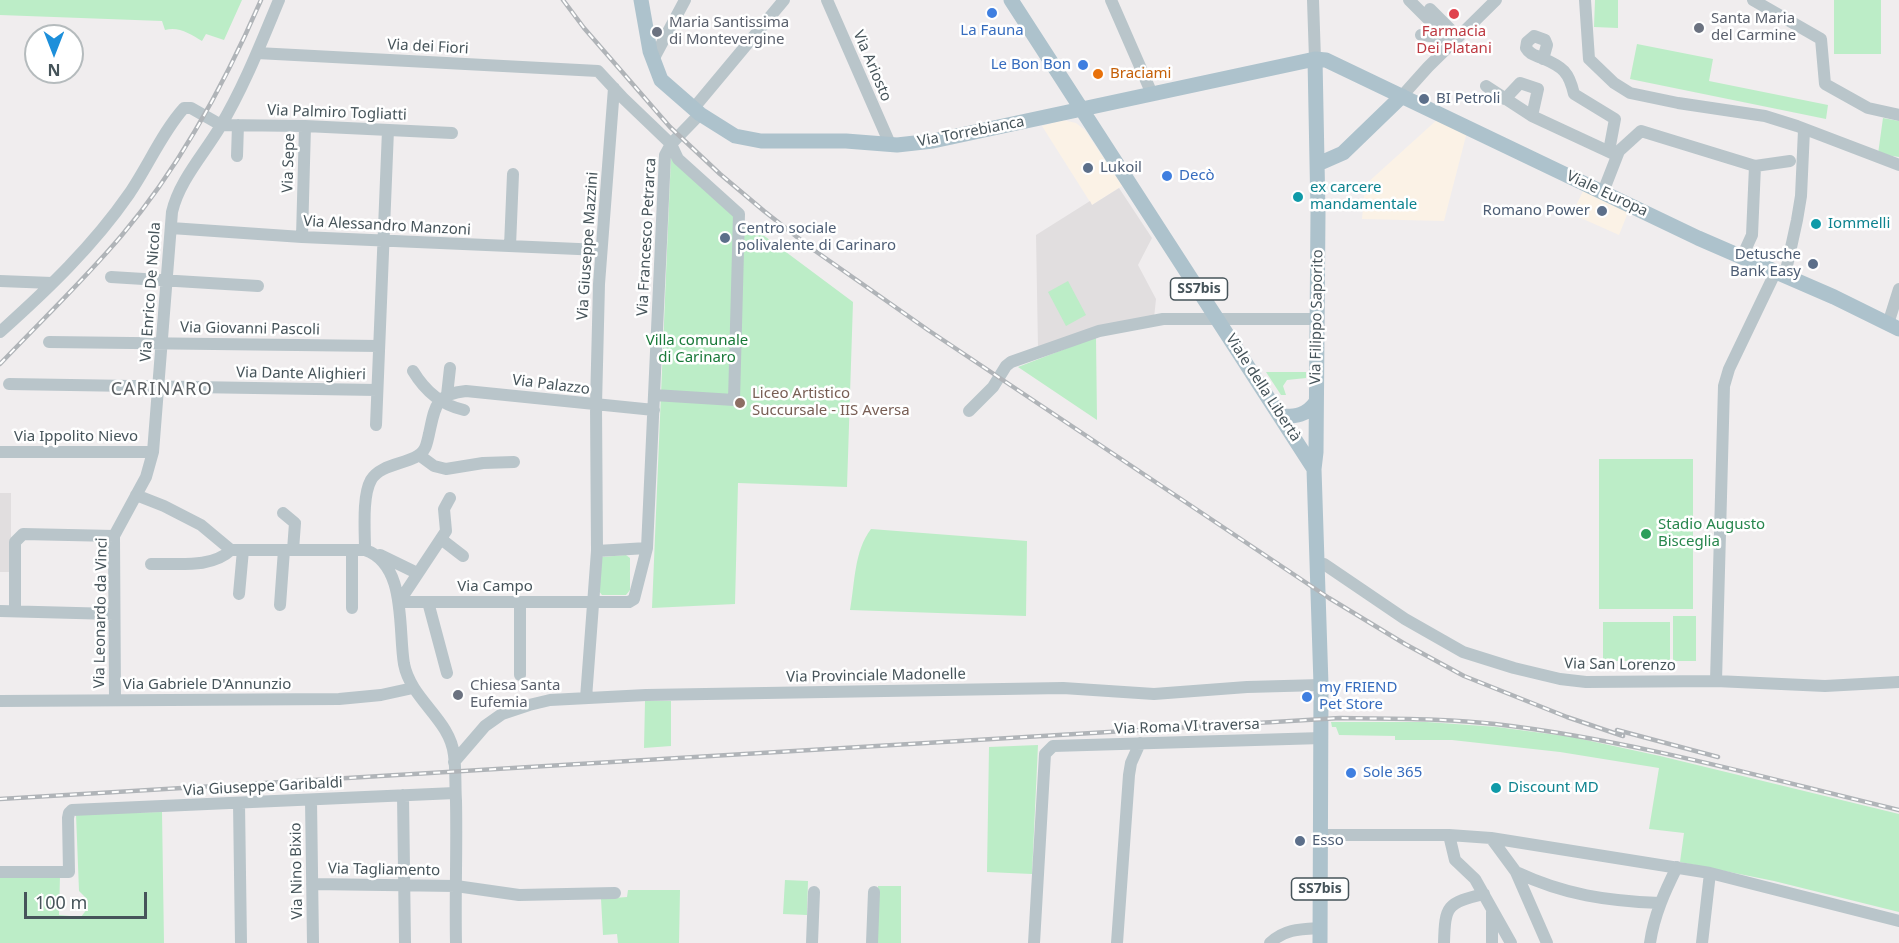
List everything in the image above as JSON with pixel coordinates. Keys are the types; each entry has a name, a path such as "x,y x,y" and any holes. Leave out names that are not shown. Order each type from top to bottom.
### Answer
{"main road":[{"name":"Via Torrebianca","path":"641,0 653,60 661,80 696,111 735,136 761,141 846,141 890,144 933,141 1315,59"},
{"name":"Viale della Libertà","path":"1011,0 1314,469"},
{"name":"Viale Europa","path":"1315,59 1326,60 1603,192 1894,326"},
{"name":"Via Filippo Saporito","path":"1314,469 1318,164 1315,59"},
{"path":"1318,164 1343,153 1402,96"},
{"path":"1280,416 1302,415 1316,402"},
{"name":"SS7bis","path":"1314,469 1323,568 1320,936"}],"street":[{"path":"0,332 52,283 108,222 130,193 182,110 186,107 191,108 221,125 257,54 279,0"},
{"path":"653,60 685,0"},
{"path":"670,144 784,0"},
{"name":"Via Ariosto","path":"827,0 890,144"},
{"path":"1111,0 1152,94"},
{"name":"Via Filippo Saporito","path":"1313,0 1315,59"},
{"path":"1409,0 1452,39"},
{"path":"1421,0 1452,39"},
{"path":"1402,96 1452,39 1496,0"},
{"path":"1585,0 1589,59 1614,83 1630,93 1765,116 1899,165"},
{"path":"1753,0 1821,39 1825,84 1868,108 1899,115"},
{"path":"1421,35 1452,39"},
{"name":"Via dei Fiori","path":"257,54 598,71 614,88"},
{"path":"1543,58 1566,71 1574,94 1615,118 1613,153 1603,192"},
{"path":"1505,99 1520,83 1534,86 1538,89 1532,116"},
{"path":"1486,87 1532,116 1613,153 1619,151 1641,131 1755,166 1790,161"},
{"path":"614,88 670,144 678,159 739,214 734,400 654,395"},
{"name":"Via Giuseppe Mazzini","path":"585,698 597,551 596,405 601,250 614,88"},
{"name":"Via Palmiro Togliatti","path":"221,125 305,126 452,133"},
{"name":"Via Enrico De Nicola","path":"136,495 146,477 153,452 166,281 176,196 221,125"},
{"path":"237,156 238,125"},
{"name":"Via Sepe","path":"302,237 305,126"},
{"path":"376,425 388,130"},
{"path":"1716,681 1724,386 1729,369 1780,273 1797,220 1801,196 1804,130"},
{"name":"Via Francesco Petrarca","path":"647,548 665,154 670,144"},
{"path":"1742,257 1752,235 1755,166"},
{"path":"510,246 513,174"},
{"name":"Via Alessandro Manzoni","path":"171,228 302,237 601,250"},
{"path":"111,277 258,286"},
{"path":"0,281 52,283"},
{"path":"1894,326 1899,289"},
{"path":"969,411 993,387 1006,366 1022,358 1099,331 1163,319 1317,319"},
{"name":"Via Giovanni Pascoli","path":"49,342 379,346"},
{"path":"450,368 444,397 446,406 464,410"},
{"path":"413,370 420,382 444,397"},
{"name":"Via Dante Alighieri","path":"9,384 377,390"},
{"name":"Via Palazzo","path":"444,397 452,392 466,391 654,410"},
{"path":"352,608 364,551 367,491 371,479 382,469 419,455 425,448 435,406 444,397"},
{"name":"Via Ippolito Nievo","path":"0,452 153,452"},
{"path":"419,455 434,466 446,469 483,463 514,462"},
{"path":"136,495 201,525 237,549"},
{"name":"Via Leonardo da Vinci","path":"115,700 114,536 136,495"},
{"path":"399,602 446,531 444,509 450,498"},
{"path":"280,605 295,523 283,513"},
{"path":"15,611 15,542 23,534 114,536"},
{"path":"441,539 463,556"},
{"path":"597,551 647,548"},
{"name":"Via Campo","path":"399,602 628,602 634,599 647,548"},
{"path":"237,549 239,594"},
{"path":"152,564 208,563 237,549 364,551 417,573"},
{"path":"364,551 384,563 393,581 399,602 404,664 398,691"},
{"name":"Via San Lorenzo","path":"1323,568 1439,640 1464,652 1514,668 1574,681 1716,681 1825,686 1899,682"},
{"path":"428,602 447,673"},
{"path":"520,602 520,675"},
{"path":"0,610 114,614"},
{"path":"404,664 413,687 448,734 454,753 456,943"},
{"name":"Via Provinciale Madonelle","path":"454,762 485,726 502,714 550,700 646,695 1063,688 1154,694 1247,687 1321,685"},
{"name":"Via Gabriele D'Annunzio","path":"0,701 339,699 413,687"},
{"name":"Via Roma VI traversa","path":"1034,943 1045,754 1053,746 1322,738"},
{"path":"1117,943 1129,775 1131,763 1140,744"},
{"name":"Via Giuseppe Garibaldi","path":"0,872 69,872 68,818 72,810 455,793"},
{"path":"403,795 405,943"},
{"name":"Via Nino Bixio","path":"311,800 313,943"},
{"path":"239,803 241,943"},
{"path":"1320,835 1449,835 1491,838 1710,873 1899,921"},
{"path":"1449,835 1450,847 1455,860 1475,879 1511,943"},
{"path":"1491,838 1516,872 1547,943"},
{"path":"1650,943 1660,903 1677,867"},
{"path":"1516,872 1565,892 1596,899 1660,903"},
{"path":"1702,943 1710,873"},
{"name":"Via Tagliamento","path":"312,884 456,886 519,895 615,893"},
{"path":"812,943 814,892"},
{"path":"872,943 874,892"},
{"path":"1444,943 1444,922 1449,907 1459,900 1484,894"},
{"path":"1492,907 1492,943"},
{"path":"1270,943 1278,935 1299,929 1320,936"}],"shaded area":[{"path":"1439,118 1467,132 1444,221 1362,219 1365,185"},
{"path":"1063,120 1076,123 1085,130 1122,186 1092,205 1042,126"},
{"path":"1119,188 1152,238 1138,265 1156,299 1154,318 1038,348 1036,235 1090,201 1092,205"},
{"path":"1584,189 1629,210 1619,235 1572,214"},
{"path":"0,493 11,493 11,572 0,572"}],"green space":[{"path":"0,0 242,0 224,40 206,34 202,41 180,30 165,30 162,21 0,15"},
{"path":"1595,0 1618,0 1618,28 1594,27"},
{"path":"1834,0 1881,0 1881,54 1834,54"},
{"path":"1637,44 1713,59 1709,81 1828,105 1826,119 1630,79"},
{"path":"1883,118 1899,121 1899,157 1878,154"},
{"name":"Villa comunale di Carinaro","path":"671,156 747,223 853,302 847,487 738,483 735,604 652,608"},
{"path":"1068,281 1086,315 1066,326 1048,292"},
{"path":"1096,337 1097,420 1018,367"},
{"path":"1266,372 1306,372 1306,378 1287,380 1283,386 1286,395 1281,395"},
{"name":"Stadio Augusto Bisceglia","path":"1599,459 1693,459 1693,609 1599,609"},
{"path":"871,529 1027,541 1026,616 850,610 858,557"},
{"path":"626,555 630,558 630,590 626,595 602,595 598,590 602,557"},
{"path":"1673,616 1696,616 1696,661 1673,661"},
{"path":"1603,622 1670,622 1670,661 1603,661"},
{"path":"645,701 671,701 671,746 644,748"},
{"path":"1331,722 1427,722 1497,727 1572,737 1899,814 1899,912 1774,881 1680,862 1684,833 1649,829 1659,768 1560,752 1452,740 1395,740 1395,736 1339,735"},
{"path":"1038,745 1032,874 987,872 989,747"},
{"path":"162,812 164,943 0,943 0,876 60,876 59,915 81,917 87,909 87,899 79,891 76,814"},
{"path":"785,880 808,881 807,915 783,914"},
{"path":"878,886 901,886 901,943 876,943"},
{"path":"628,890 680,890 679,943 618,943 617,934 603,935 601,899 627,897"}],"railway":[{"path":"0,364 108,252 164,180 217,92 261,0"},
{"path":"563,0 584,28 670,127 720,174 811,248 928,330 1329,598 1405,644 1464,676 1567,717 1623,736"},
{"path":"0,799 1340,718 1456,721 1546,731 1698,761 1899,810"},
{"path":"1617,730 1718,757"}],"place":[{"name":"La Fauna","path":"992,13"},
{"name":"Farmacia Dei Platani","path":"1454,14"},
{"name":"Santa Maria del Carmine","path":"1699,28"},
{"name":"Maria Santissima di Montevergine","path":"657,32"},
{"name":"Le Bon Bon","path":"1083,65"},
{"name":"Braciami","path":"1098,74"},
{"name":"BI Petroli","path":"1424,99"},
{"name":"Lukoil","path":"1088,168"},
{"name":"Decò","path":"1167,176"},
{"name":"ex carcere mandamentale","path":"1298,197"},
{"name":"Romano Power","path":"1602,211"},
{"name":"Iommelli","path":"1816,224"},
{"name":"Centro sociale polivalente di Carinaro","path":"725,238"},
{"name":"Detusche Bank Easy","path":"1813,264"},
{"name":"Liceo Artistico Succursale - IIS Aversa","path":"740,403"},
{"name":"Stadio Augusto Bisceglia","path":"1646,534"},
{"name":"Chiesa Santa Eufemia","path":"458,695"},
{"name":"my FRIEND Pet Store","path":"1307,697"},
{"name":"Sole 365","path":"1351,773"},
{"name":"Discount MD","path":"1496,788"},
{"name":"Esso","path":"1300,841"}],"district":[{"name":"CARINARO","path":"162,390"}]}
